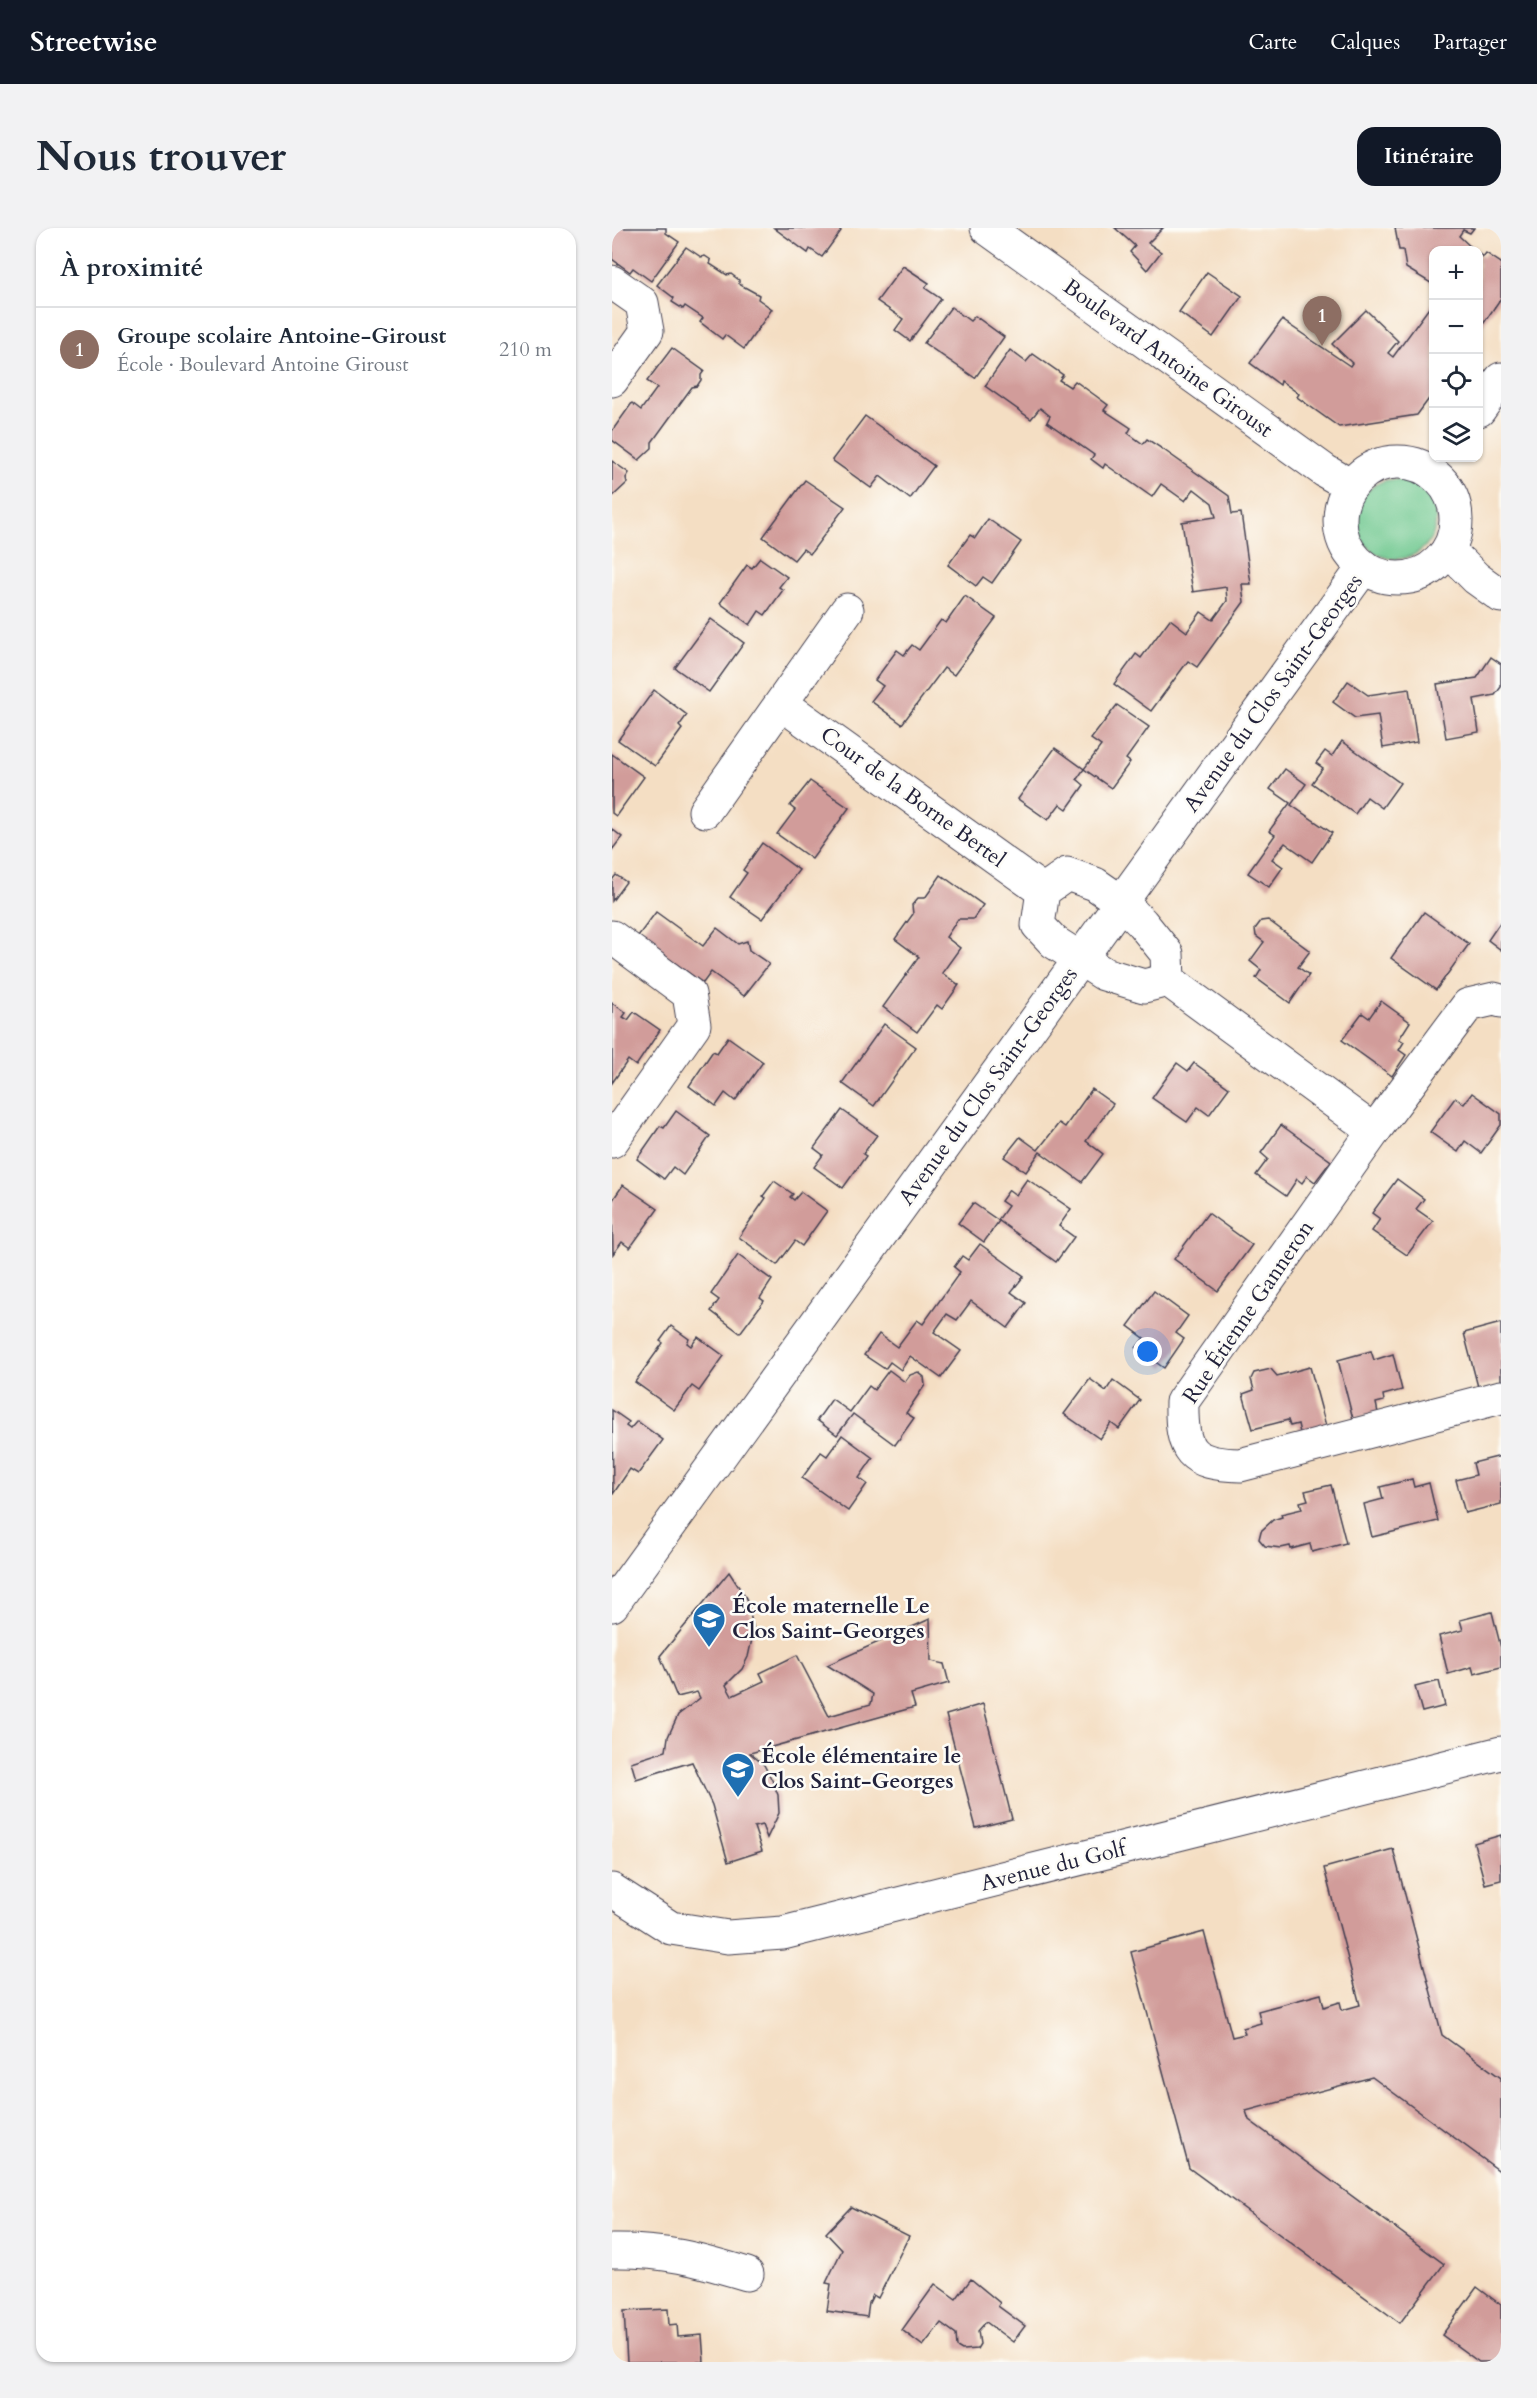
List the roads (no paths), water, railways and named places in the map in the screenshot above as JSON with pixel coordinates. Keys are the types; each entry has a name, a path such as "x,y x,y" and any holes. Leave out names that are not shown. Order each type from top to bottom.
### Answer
{"street":[{"name":"Boulevard Antoine Giroust","path":"987,228 1325,471 1351,486"},
{"path":"612,282 642,303 647,331 612,380"},
{"path":"1480,408 1501,379"},
{"path":"1400,462 1439,465 1453,502 1456,518 1454,535 1448,550 1435,565 1410,576 1400,578 1381,576 1364,567 1351,555 1343,538 1340,520 1342,502 1351,486 1364,472 1381,464 1400,462"},
{"path":"1448,550 1476,578 1501,596"},
{"name":"Avenue du Clos Saint-Georges","path":"612,1605 1364,567"},
{"path":"705,811 847,610"},
{"name":"Cour de la Borne Bertel","path":"782,704 1043,891"},
{"path":"1067,874 1095,884 1121,902 1167,954 1168,980 1144,987 1104,974 1054,942 1038,925 1043,891 1067,874"},
{"path":"612,937 689,994 694,1025 612,1142"},
{"path":"1168,980 1374,1131"},
{"name":"Rue Étienne Ganneron","path":"1501,1001 1494,999 1468,1005 1374,1131 1182,1402 1182,1425 1185,1444 1202,1460 1240,1465 1501,1397"},
{"name":"Avenue du Golf","path":"612,1890 671,1928 728,1937 783,1933 1501,1753"},
{"path":"612,2251 648,2250 690,2257 747,2274"}],"place":[{"name":"Groupe scolaire Antoine-Giroust","path":"1322,346"},
{"name":"École maternelle Le Clos Saint-Georges","path":"709,1648"},
{"name":"École élémentaire le Clos Saint-Georges","path":"738,1798"}]}
